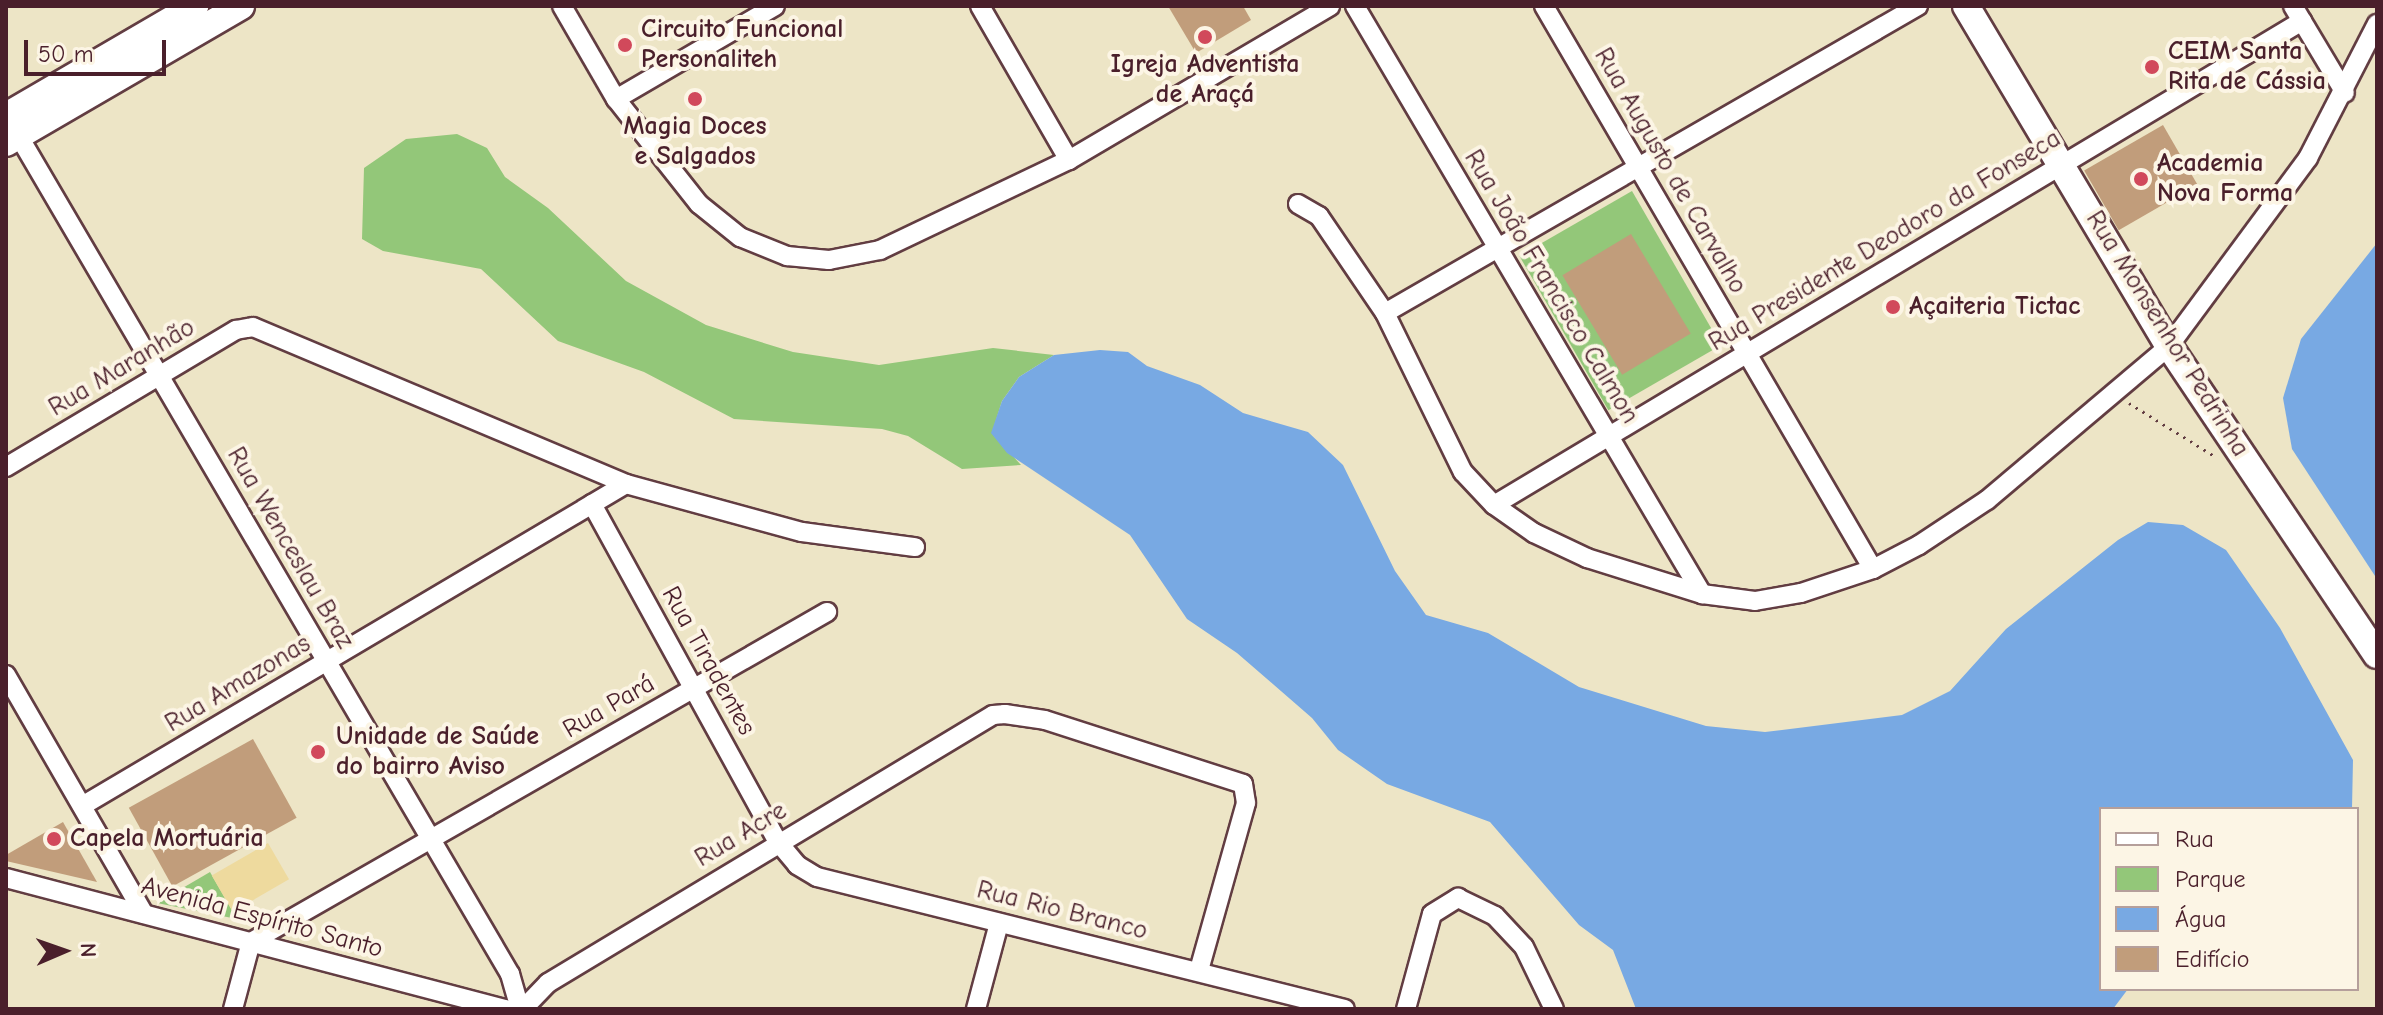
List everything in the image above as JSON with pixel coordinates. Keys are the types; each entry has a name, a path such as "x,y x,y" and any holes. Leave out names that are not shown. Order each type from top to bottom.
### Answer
{"main road":[{"path":"10,131 195,6"},
{"path":"10,131 241,6"},
{"name":"Rua Monsenhor Pedrinha","path":"1966,6 2169,346 2377,655"}],"street":[{"path":"562,6 616,99 699,204 740,237 787,256 829,260 880,250 1069,160 1330,6"},
{"path":"616,99 775,6"},
{"path":"980,6 1069,160"},
{"name":"Rua João Francisco Calmon","path":"1355,6 1702,594"},
{"name":"Rua Augusto de Carvalho","path":"1544,6 1873,569"},
{"path":"1385,313 1918,6"},
{"path":"2298,13 2345,93"},
{"name":"Rua Presidente Deodoro da Fonseca","path":"1494,505 2062,165 2298,13"},
{"path":"1298,204 1319,216 1385,313 1457,462 1494,505 1534,533 1587,558 1702,594 1755,601 1801,593 1873,569 1987,500 2169,346 2308,158 2345,93 2377,24"},
{"name":"Rua Wenceslau Braz","path":"10,131 160,376 510,974 521,1009"},
{"name":"Rua Maranhão","path":"6,467 236,330 268,332 626,484"},
{"path":"626,484 802,532 915,547"},
{"name":"Rua Amazonas","path":"82,806 626,484"},
{"name":"Rua Tiradentes","path":"592,504 778,842"},
{"name":"Rua Pará","path":"251,942 827,612"},
{"path":"6,675 144,914"},
{"name":"Rua Acre","path":"521,1009 548,983 993,715 1045,720 1236,778 1243,784 1246,803 1199,970"},
{"name":"Rua Rio Branco","path":"778,842 797,865 817,877 1199,970 1345,1009"},
{"path":"82,898 110,889 113,870 108,852"},
{"name":"Avenida Espírito Santo","path":"6,880 493,1007"},
{"path":"1406,1009 1432,914 1458,898 1495,916 1524,947 1554,1009"},
{"path":"976,1009 999,923"},
{"path":"233,1009 251,942"}],"path":[{"path":"2113,394 2225,466"}],"green space":[{"path":"457,134 487,148 505,177 548,208 626,281 706,325 793,352 879,365 993,348 1054,355 1019,377 1002,401 992,433 1021,465 962,469 908,436 882,429 734,419 644,372 558,341 481,269 383,251 362,239 364,168 406,139"},
{"path":"1632,191 1721,345 1608,410 1519,256"},
{"path":"210,872 237,919 157,903"}],"sand":[{"path":"268,843 289,879 233,912 212,876"}],"water":[{"path":"2377,243 2377,579 2292,449 2283,398 2301,339"},
{"path":"1100,350 1128,352 1147,366 1200,385 1243,413 1308,432 1343,465 1395,571 1426,615 1488,633 1579,687 1706,726 1765,732 1902,715 1950,691 2006,629 2118,540 2148,522 2183,525 2226,550 2280,628 2353,760 2352,807 2099,807 2099,991 2126,991 2113,1009 1636,1009 1613,950 1579,925 1490,822 1387,784 1338,750 1312,718 1237,653 1187,619 1130,535 1007,453 991,433 1002,401 1019,377 1054,355"}],"building":[{"name":"Igreja Adventista de Araçá","path":"1168,6 1243,6 1251,20 1196,53"},
{"name":"Academia Nova Forma","path":"2163,125 2198,185 2119,230 2084,170"},
{"path":"1631,234 1691,333 1622,375 1562,275"},
{"path":"253,739 297,818 172,887 129,808"},
{"name":"Capela Mortuária","path":"63,822 97,882 6,861 6,855"}],"place":[{"name":"Igreja Adventista de Araçá","path":"1205,37"},
{"name":"Circuito Funcional Personaliteh","path":"625,45"},
{"name":"CEIM Santa Rita de Cássia","path":"2152,67"},
{"name":"Magia Doces e Salgados","path":"695,99"},
{"name":"Academia Nova Forma","path":"2141,179"},
{"name":"Açaiteria Tictac","path":"1893,307"},
{"name":"Unidade de Saúde do bairro Aviso","path":"318,752"},
{"name":"Capela Mortuária","path":"54,839"}]}
